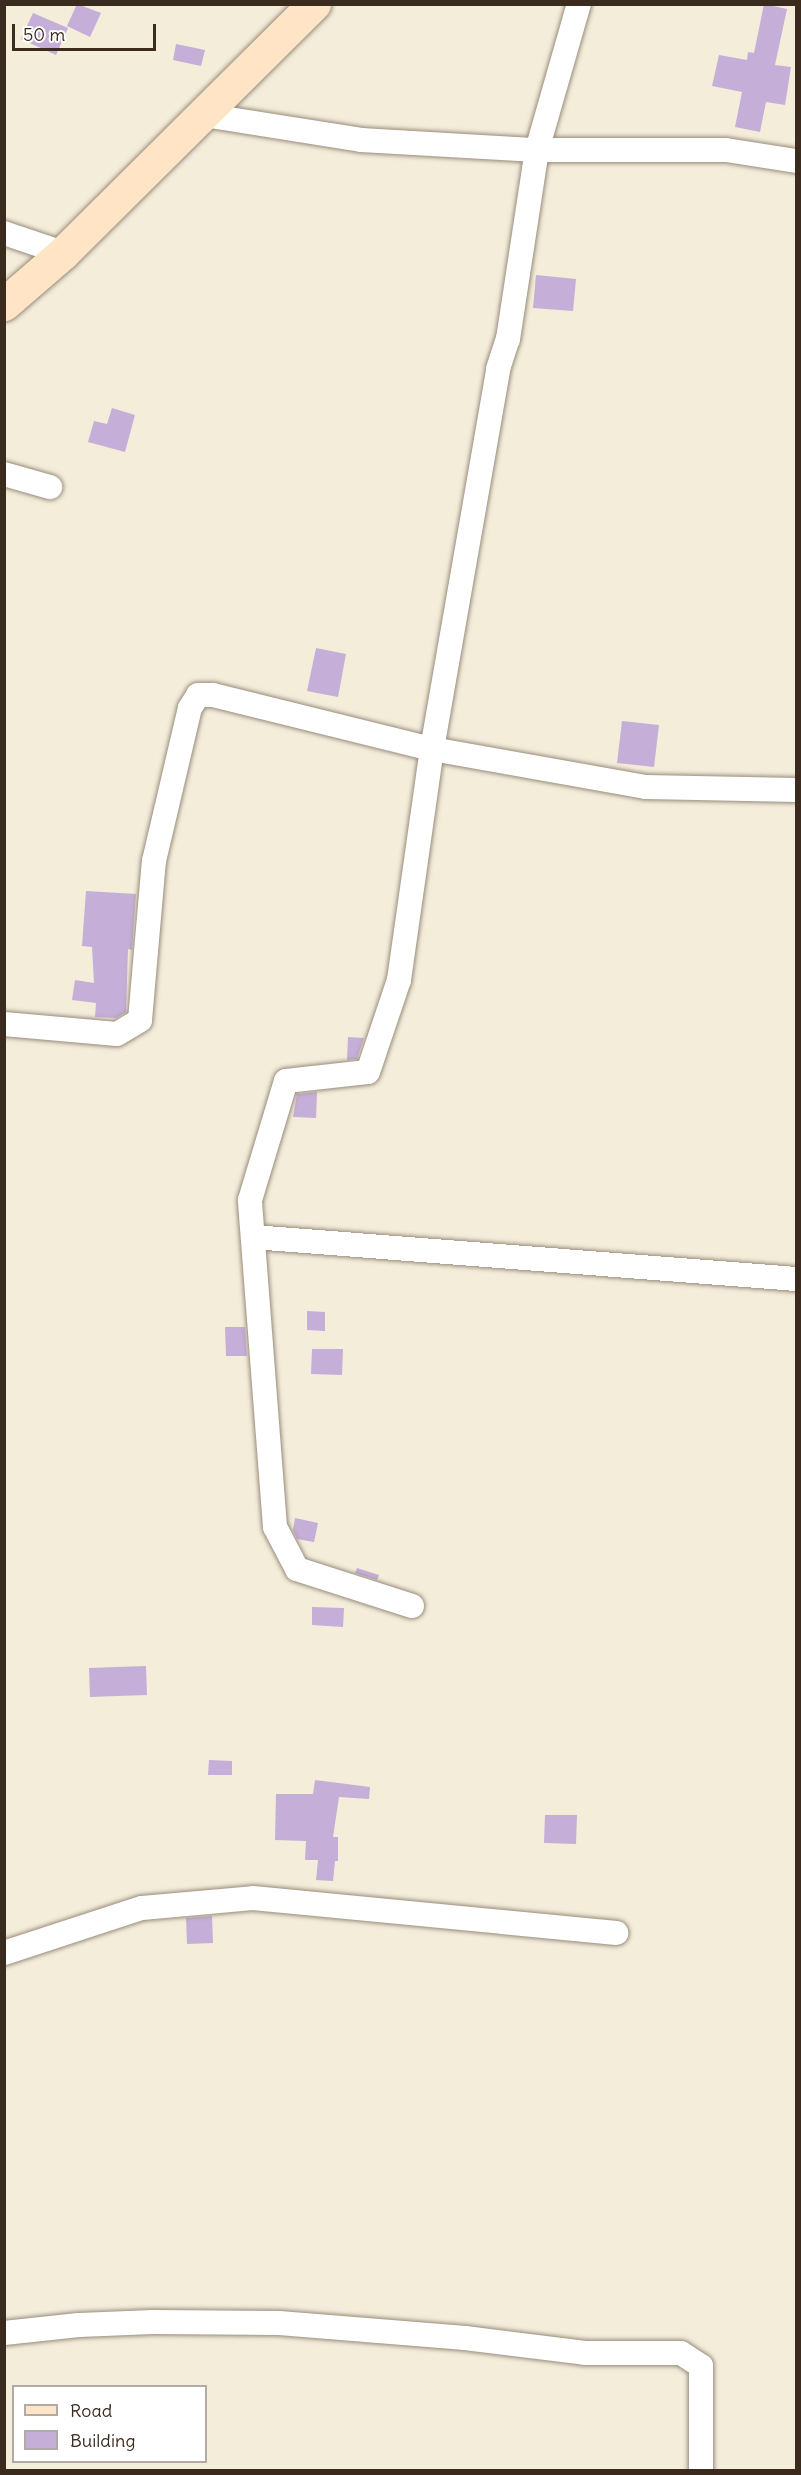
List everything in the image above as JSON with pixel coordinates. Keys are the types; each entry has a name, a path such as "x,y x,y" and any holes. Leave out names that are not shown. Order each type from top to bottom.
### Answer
{"main road":[{"path":"4,304 63,253 314,4"}],"street":[{"path":"411,1606 297,1569 275,1527 250,1200 286,1082 368,1072 399,980 432,749 498,369 508,339 537,150 579,4"},
{"path":"204,115 361,140 537,150 726,150 796,161"},
{"path":"4,233 63,253"},
{"path":"4,474 50,487"},
{"path":"4,1024 117,1034 140,1020 154,861 190,708 198,695 213,695 432,749 646,787 796,790"},
{"path":"254,1237 796,1279"},
{"path":"4,1953 142,1908 254,1898 616,1933"},
{"path":"4,2333 80,2325 153,2322 279,2323 465,2338 585,2353 681,2353 701,2366 701,2470"}],"building":[{"path":"77,4 101,13 90,37 67,26"},
{"path":"764,4 787,9 775,65 791,67 785,105 766,102 760,132 735,127 742,92 712,86 719,55 747,60 748,52 754,53"},
{"path":"33,13 68,28 56,55 21,39"},
{"path":"176,44 205,50 201,66 173,60"},
{"path":"536,275 576,279 573,311 533,308"},
{"path":"112,408 135,415 125,452 88,442 94,421 107,424"},
{"path":"316,648 346,654 338,697 307,691"},
{"path":"622,721 659,725 654,767 617,763"},
{"path":"86,891 136,894 132,950 128,949 126,1012 116,1018 95,1017 96,1003 72,1000 75,980 94,983 92,947 82,946"},
{"path":"348,1037 364,1038 357,1059 347,1060"},
{"path":"317,1092 316,1118 293,1117 297,1094"},
{"path":"307,1311 325,1312 325,1331 307,1330"},
{"path":"225,1327 245,1327 247,1356 226,1356"},
{"path":"312,1349 343,1349 342,1375 311,1374"},
{"path":"295,1518 318,1523 314,1542 297,1539 293,1530"},
{"path":"357,1568 379,1575 377,1580 355,1573"},
{"path":"312,1607 344,1608 343,1627 312,1625"},
{"path":"146,1666 147,1695 90,1697 89,1668"},
{"path":"209,1760 232,1761 232,1775 208,1775"},
{"path":"315,1780 370,1787 369,1799 339,1797 333,1837 338,1837 338,1861 335,1861 333,1881 316,1880 318,1860 305,1860 306,1841 275,1840 276,1794 313,1794"},
{"path":"545,1815 577,1815 576,1844 544,1843"},
{"path":"212,1916 213,1943 187,1944 186,1918"}]}
